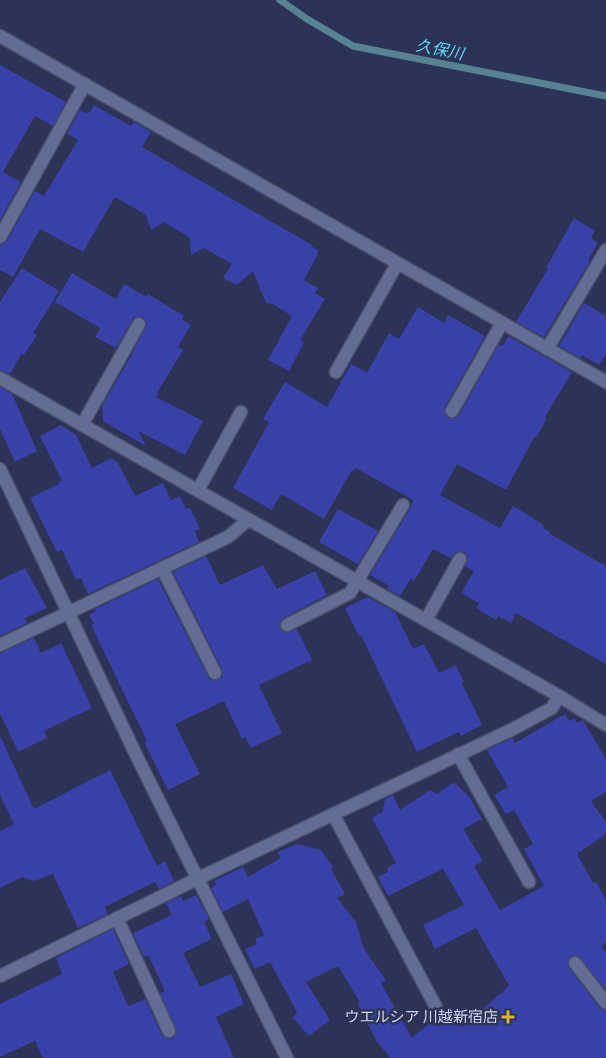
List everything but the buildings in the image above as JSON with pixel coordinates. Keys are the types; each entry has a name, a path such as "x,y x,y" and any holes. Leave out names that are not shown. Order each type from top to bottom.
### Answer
{"street":[{"path":"0,36 606,382"},
{"path":"0,237 85,84"},
{"path":"547,349 606,250"},
{"path":"336,372 397,264"},
{"path":"452,411 502,323"},
{"path":"82,425 139,324"},
{"path":"0,378 357,580 606,725"},
{"path":"198,490 241,412"},
{"path":"0,469 140,763 199,878 287,1058"},
{"path":"287,625 350,593 404,505"},
{"path":"0,645 228,537 248,520"},
{"path":"426,620 460,559"},
{"path":"162,568 215,674"},
{"path":"0,976 199,878 513,729 552,708 559,696"},
{"path":"458,754 529,882"},
{"path":"332,814 436,1007"},
{"path":"117,918 169,1031"},
{"path":"575,963 606,1003"}],"waterway":[{"name":"久保川","path":"280,0 307,19 353,46 606,96"}],"place":[{"name":"ウエルシア 川越新宿店","path":"508,1017"}]}
